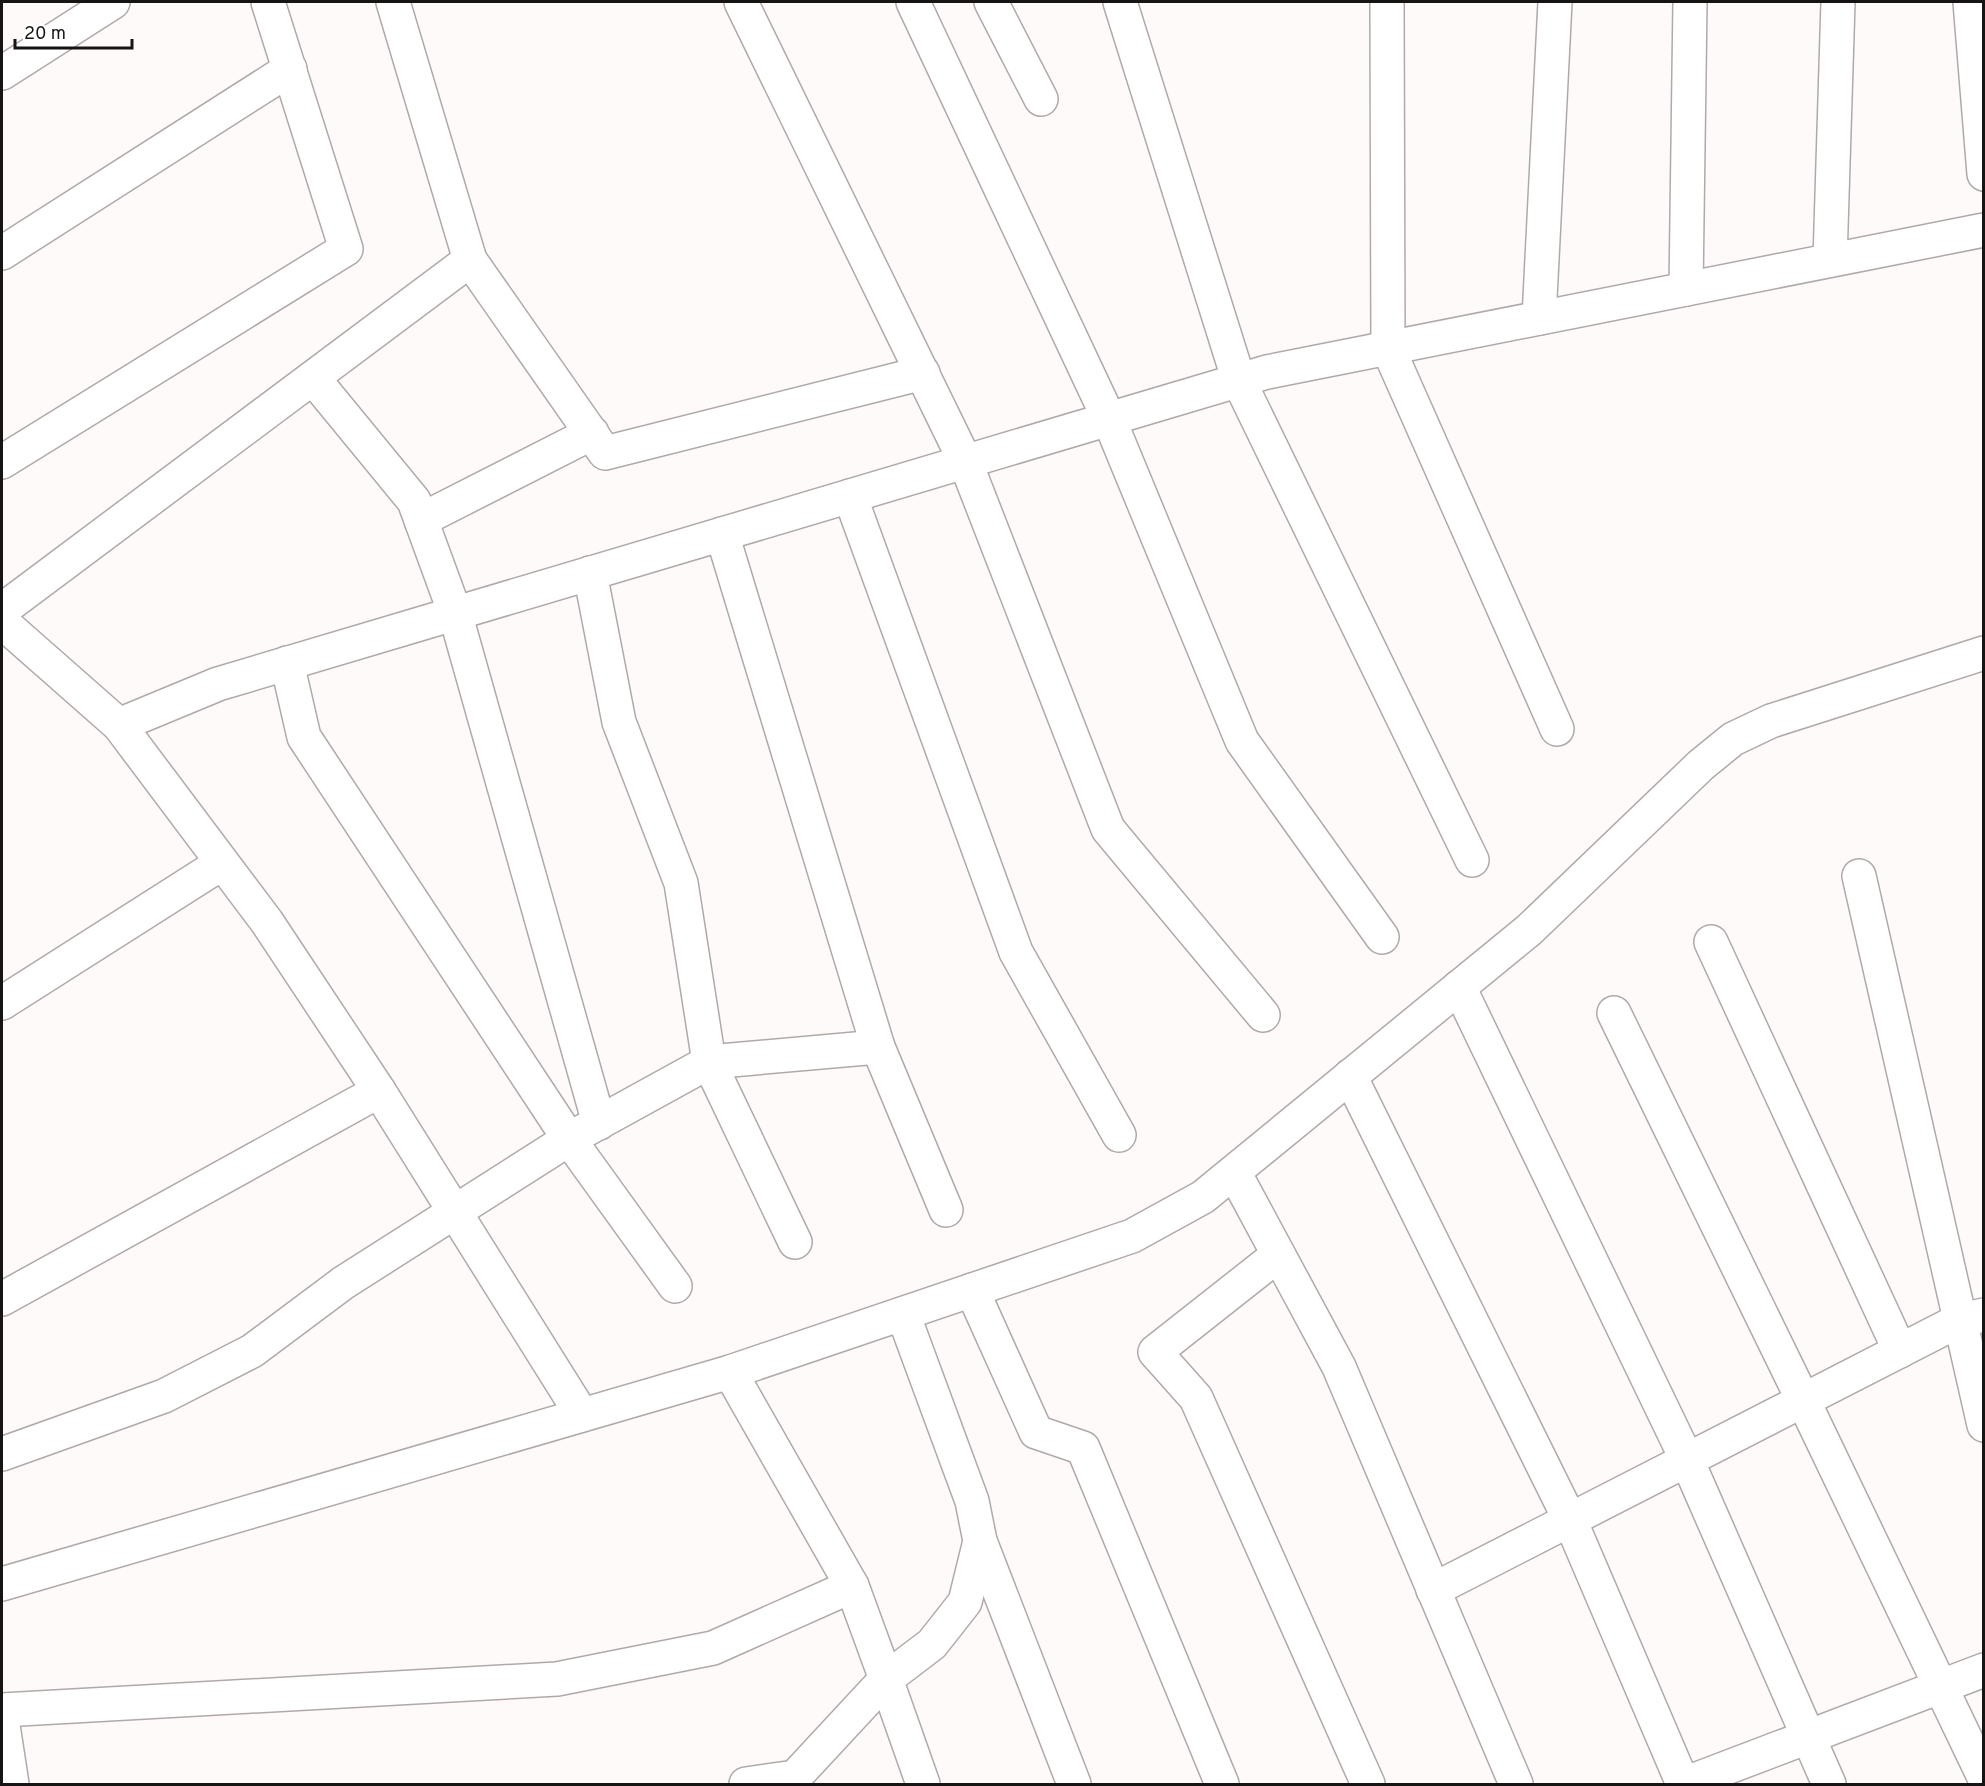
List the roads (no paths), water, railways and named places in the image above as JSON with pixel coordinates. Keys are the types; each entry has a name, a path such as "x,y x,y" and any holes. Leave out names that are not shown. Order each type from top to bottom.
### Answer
{"street":[{"path":"2,73 113,2"},
{"path":"2,462 346,249 268,2"},
{"path":"393,2 470,260 605,453 923,373"},
{"path":"741,2 966,461 1108,829 1263,1015"},
{"path":"913,2 1109,419 1242,741 1382,937"},
{"path":"991,2 1041,99"},
{"path":"1120,2 1239,381 1472,860"},
{"path":"1387,2 1388,348 1557,729"},
{"path":"1539,318 1555,2"},
{"path":"1686,289 1690,2"},
{"path":"1830,260 1838,2"},
{"path":"1970,2 1983,174"},
{"path":"2,253 290,69"},
{"path":"118,725 218,684 1268,372 1983,230"},
{"path":"2,610 470,260"},
{"path":"313,378 414,501 455,613 599,1123"},
{"path":"421,520 592,434"},
{"path":"850,496 1016,952 1119,1136"},
{"path":"722,534 878,1047 946,1210"},
{"path":"590,573 619,722 681,883 709,1062 795,1242"},
{"path":"2,622 118,725 267,922 379,1091 582,1415"},
{"path":"2,1584 730,1372 1132,1236 1203,1197 1529,930 1701,765 1733,739 1771,721 1983,653"},
{"path":"287,663 304,737 569,1139 675,1286"},
{"path":"2,1003 222,863"},
{"path":"1858,876 1972,1318 1983,1425"},
{"path":"1711,942 1900,1350"},
{"path":"1459,987 1687,1460 1829,1785"},
{"path":"1614,1013 1803,1400 1983,1777"},
{"path":"2,1454 164,1396 252,1351 343,1283 569,1139 709,1062 878,1047"},
{"path":"1350,1076 1570,1520 1684,1785 1983,1670"},
{"path":"2,1299 379,1091"},
{"path":"1234,1172 1339,1367 1516,1785"},
{"path":"1278,1255 1155,1352 1196,1398 1368,1785"},
{"path":"972,1290 1036,1432 1083,1448 1222,1785"},
{"path":"903,1314 972,1502 980,1541 1074,1785"},
{"path":"1433,1590 1900,1350 1972,1318"},
{"path":"730,1372 852,1586 923,1785"},
{"path":"746,1785 796,1781 886,1679 932,1644 965,1602 980,1541"},
{"path":"2,1710 557,1679 713,1648 852,1586"},
{"path":"2,1719 12,1785"}]}
